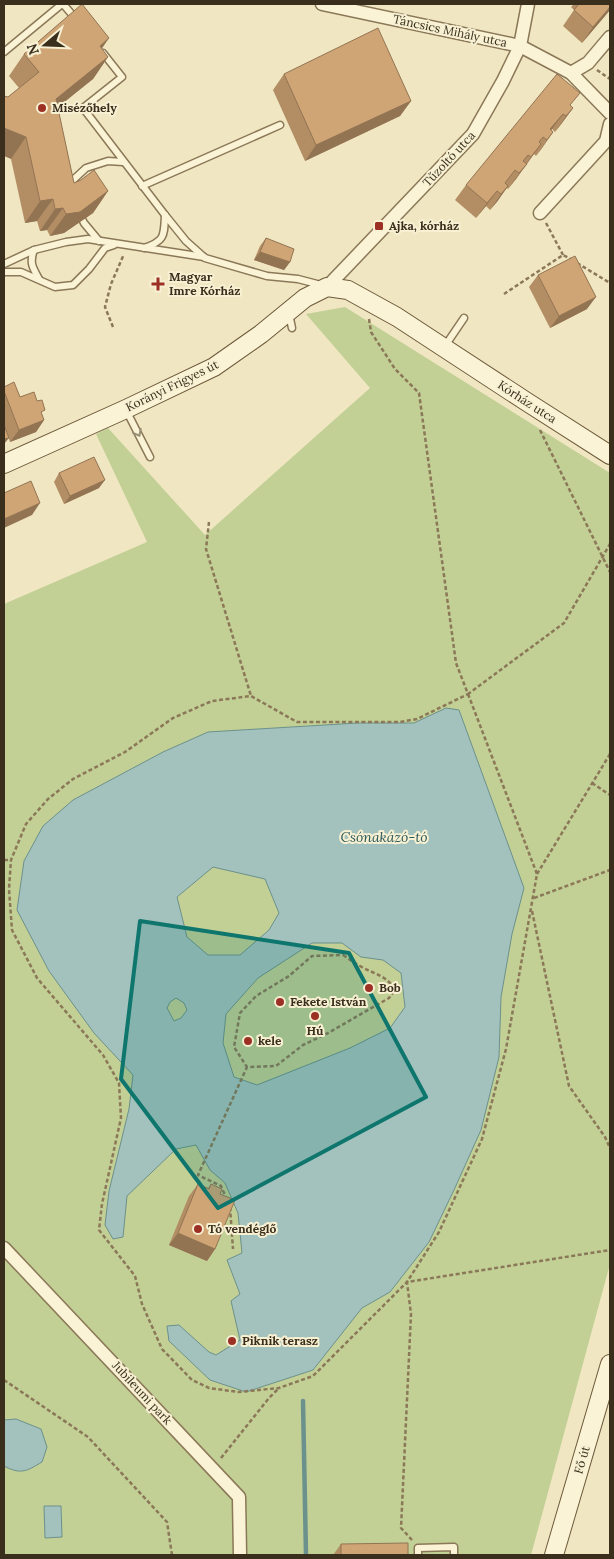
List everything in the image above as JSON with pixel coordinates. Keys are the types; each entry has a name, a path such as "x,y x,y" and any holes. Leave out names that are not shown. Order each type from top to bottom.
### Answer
{"main road":[{"name":"Kórház utca","path":"327,287 348,290 397,317 610,455"},
{"name":"Korányi Frigyes út","path":"4,464 214,367 262,334 290,320 305,298 327,287"},
{"name":"Fő út","path":"554,1555 610,1364"}],"street":[{"name":"Táncsics Mihály utca","path":"322,4 520,46 571,73"},
{"name":"Tűzoltó utca","path":"327,287 473,134 520,46 528,4"},
{"path":"610,38 588,63 571,73 610,113"},
{"path":"540,213 606,141 610,124"},
{"name":"Jubileumi park","path":"4,1248 239,1497 240,1555"}],"lane":[{"path":"4,52 62,4 81,26"},
{"path":"98,48 122,77 83,108 164,215 186,241 205,258"},
{"path":"142,186 280,125"},
{"path":"71,196 72,181 86,168 108,161 123,162"},
{"path":"78,210 84,223 99,241"},
{"path":"143,248 156,244 164,234 164,215"},
{"path":"4,264 34,250 88,239 205,258 267,276 298,279 327,287"},
{"path":"4,272 21,272 55,287 73,285 106,248 118,244"},
{"path":"34,250 31,258 39,279"},
{"path":"444,347 464,318"},
{"path":"126,409 150,456"},
{"path":"418,1552 454,1547 454,1555"}],"path":[{"path":"540,213 564,254 610,283"},
{"path":"113,327 105,307 111,284 128,246"},
{"path":"504,294 564,254"},
{"path":"366,300 371,332 395,369 419,393 456,663 537,874"},
{"path":"540,428 610,572"},
{"path":"209,522 206,549 251,696"},
{"path":"610,544 564,623 468,694 417,719 400,722 297,722 251,696 212,701 172,718 125,752 73,778 48,799 26,824 11,860 8,889 12,930 37,978 103,1056 119,1083 121,1118 102,1204 99,1230 135,1276 142,1304 162,1349 192,1380 209,1388 238,1392 279,1388 313,1376 407,1282 439,1232 482,1139 506,1049 537,874 610,754"},
{"path":"592,783 610,795"},
{"path":"4,860 11,860"},
{"path":"534,898 610,870"},
{"path":"532,909 569,1086 610,1148"},
{"path":"343,955 359,966 379,974 391,982 395,990 389,998 304,1045 276,1066 247,1067 234,1048 240,1013 256,996 289,976 312,956 343,955"},
{"path":"233,1249 231,1210 221,1186 198,1175 247,1067"},
{"path":"407,1282 610,1250"},
{"path":"407,1282 411,1314 401,1528 418,1552"},
{"path":"4,1380 88,1437 167,1522 172,1555"},
{"path":"213,1468 279,1388"}],"highlighted area":[{"path":"140,921 349,953 426,1097 218,1208 121,1079"}],"green space":[{"path":"345,307 610,473 610,1264 531,1555 4,1555 4,604 147,542 96,434 108,428 205,535 370,388 306,314"}],"water":[{"name":"Csónakázó-tó","path":"446,708 459,710 524,888 512,934 501,997 499,1057 481,1130 429,1242 390,1292 362,1308 313,1370 246,1392 210,1380 169,1341 167,1326 179,1325 209,1352 216,1355 240,1340 231,1301 240,1294 227,1260 242,1253 238,1213 225,1183 210,1170 196,1145 176,1149 127,1196 123,1237 113,1239 105,1225 109,1191 129,1109 133,1075 94,1033 49,971 17,910 24,861 43,826 73,800 163,752 208,732 358,723 414,723","holes":["213,867 265,879 279,913 269,930 240,955 208,955 187,937 177,897","312,943 342,943 361,957 383,960 401,973 405,1007 390,1028 350,1048 257,1085 234,1077 223,1043 226,1014 258,978","176,998 184,1003 187,1010 181,1018 174,1021 167,1008 170,1002"]},
{"path":"16,1419 41,1429 47,1447 42,1462 24,1471 4,1466 4,1420"},
{"path":"44,1506 61,1506 62,1537 45,1538"}],"building":[{"path":"82,4 109,38 100,46 108,57 56,99 74,183 94,170 108,191 80,212 66,214 63,208 55,209 53,199 40,201 26,137 4,128 4,96 8,97 39,72 24,54"},
{"path":"579,4 610,4 610,7 593,27 574,10"},
{"path":"378,28 411,101 316,145 284,74"},
{"path":"557,74 580,93 570,105 573,108 566,116 563,114 550,129 553,132 547,140 543,137 539,142 541,144 531,157 528,155 523,161 527,164 519,173 515,170 505,183 508,186 501,194 497,191 487,203 466,185"},
{"path":"266,238 294,249 290,262 260,252"},
{"path":"575,256 596,297 559,316 538,275"},
{"path":"14,382 20,397 34,392 37,401 42,400 45,410 41,412 44,420 19,430 4,391 4,387"},
{"path":"4,425 9,438 4,439"},
{"path":"94,457 105,480 70,496 59,473"},
{"path":"31,481 40,503 4,519 4,493"},
{"name":"Tó vendéglő","path":"198,1184 209,1189 211,1184 222,1189 220,1194 235,1200 215,1249 178,1233"},
{"path":"408,1543 408,1555 341,1555 341,1544"}],"waterway":[{"path":"303,1401 306,1555"}],"place":[{"name":"Misézőhely","path":"42,108"},
{"name":"Ajka, kórház","path":"379,226"},
{"name":"Magyar Imre Kórház","path":"158,284"},
{"name":"Bob","path":"369,988"},
{"name":"Fekete István","path":"280,1002"},
{"name":"Hú","path":"315,1016"},
{"name":"kele","path":"248,1041"},
{"name":"Tó vendéglő","path":"198,1229"},
{"name":"Piknik terasz","path":"232,1341"}]}
